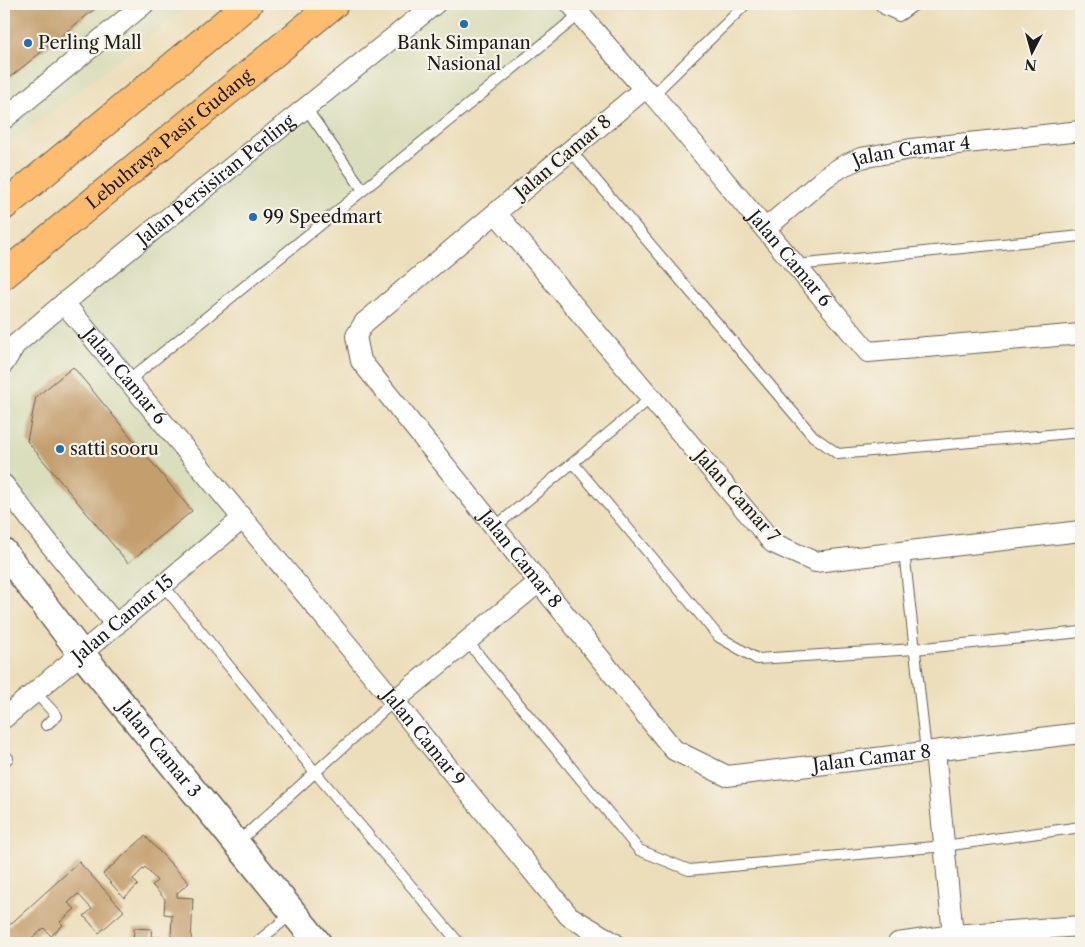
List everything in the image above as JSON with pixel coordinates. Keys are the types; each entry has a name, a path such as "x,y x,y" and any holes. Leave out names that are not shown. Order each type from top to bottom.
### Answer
{"highway":[{"path":"4,206 248,4"},
{"name":"Lebuhraya Pasir Gudang","path":"4,275 334,4"}],"street":[{"path":"4,119 144,4"},
{"name":"Jalan Persisiran Perling","path":"4,363 14,345 435,4"},
{"name":"Jalan Camar 6","path":"576,9 796,265 868,352 1081,334"},
{"name":"Jalan Camar 8","path":"648,92 571,151 364,323 356,336 361,361 674,750 727,776 1081,733"},
{"name":"Jalan Camar 4","path":"765,230 826,177 842,166 861,158 911,149 1081,131"},
{"name":"Jalan Camar 7","path":"496,213 773,542 815,562 1081,531"},
{"name":"Jalan Camar 6","path":"64,304 242,519"},
{"path":"4,485 116,624"},
{"name":"Jalan Camar 15","path":"4,718 242,519"},
{"name":"Jalan Camar 9","path":"242,519 569,916 614,943"},
{"name":"Jalan Camar 3","path":"4,552 81,653 318,943"},
{"path":"394,702 539,582"},
{"path":"931,752 944,846 953,939"},
{"path":"898,943 1081,926"}],"lane":[{"path":"648,92 746,4"},
{"path":"879,4 884,9 899,16 916,4"},
{"path":"128,381 364,190 576,9"},
{"path":"306,108 364,190"},
{"path":"571,151 813,436 838,454 1081,432"},
{"path":"796,265 1081,236"},
{"path":"495,526 651,398"},
{"path":"573,463 719,637 757,659 915,649 1081,632"},
{"path":"904,551 915,649 931,752"},
{"path":"163,585 315,772 458,943"},
{"path":"467,642 639,850 689,870 944,846 1081,827"},
{"path":"35,692 57,716 46,725"},
{"path":"236,844 394,702"},
{"path":"256,943 293,913"}],"shaded area":[{"path":"4,4 192,4 4,148"},
{"path":"423,4 561,4 576,23 126,389 231,518 105,623 4,496 4,349"}],"building":[{"name":"Perling Mall","path":"4,4 101,4 4,82"},
{"path":"73,367 192,511 128,563 27,441 36,397"},
{"path":"145,836 189,883 177,893 177,897 193,898 191,943 133,943 134,928 152,929 151,937 171,938 172,915 164,914 165,899 152,885 157,881 145,867 133,879 138,885 124,898 103,874"},
{"path":"79,862 124,911 99,933 84,916 92,909 78,894 68,903 75,909 60,922 63,925 51,936 44,928 27,943 4,943 4,930"}],"place":[{"name":"Bank Simpanan Nasional","path":"464,24"},
{"name":"Perling Mall","path":"28,43"},
{"name":"99 Speedmart","path":"253,217"},
{"name":"satti sooru","path":"60,449"}]}
